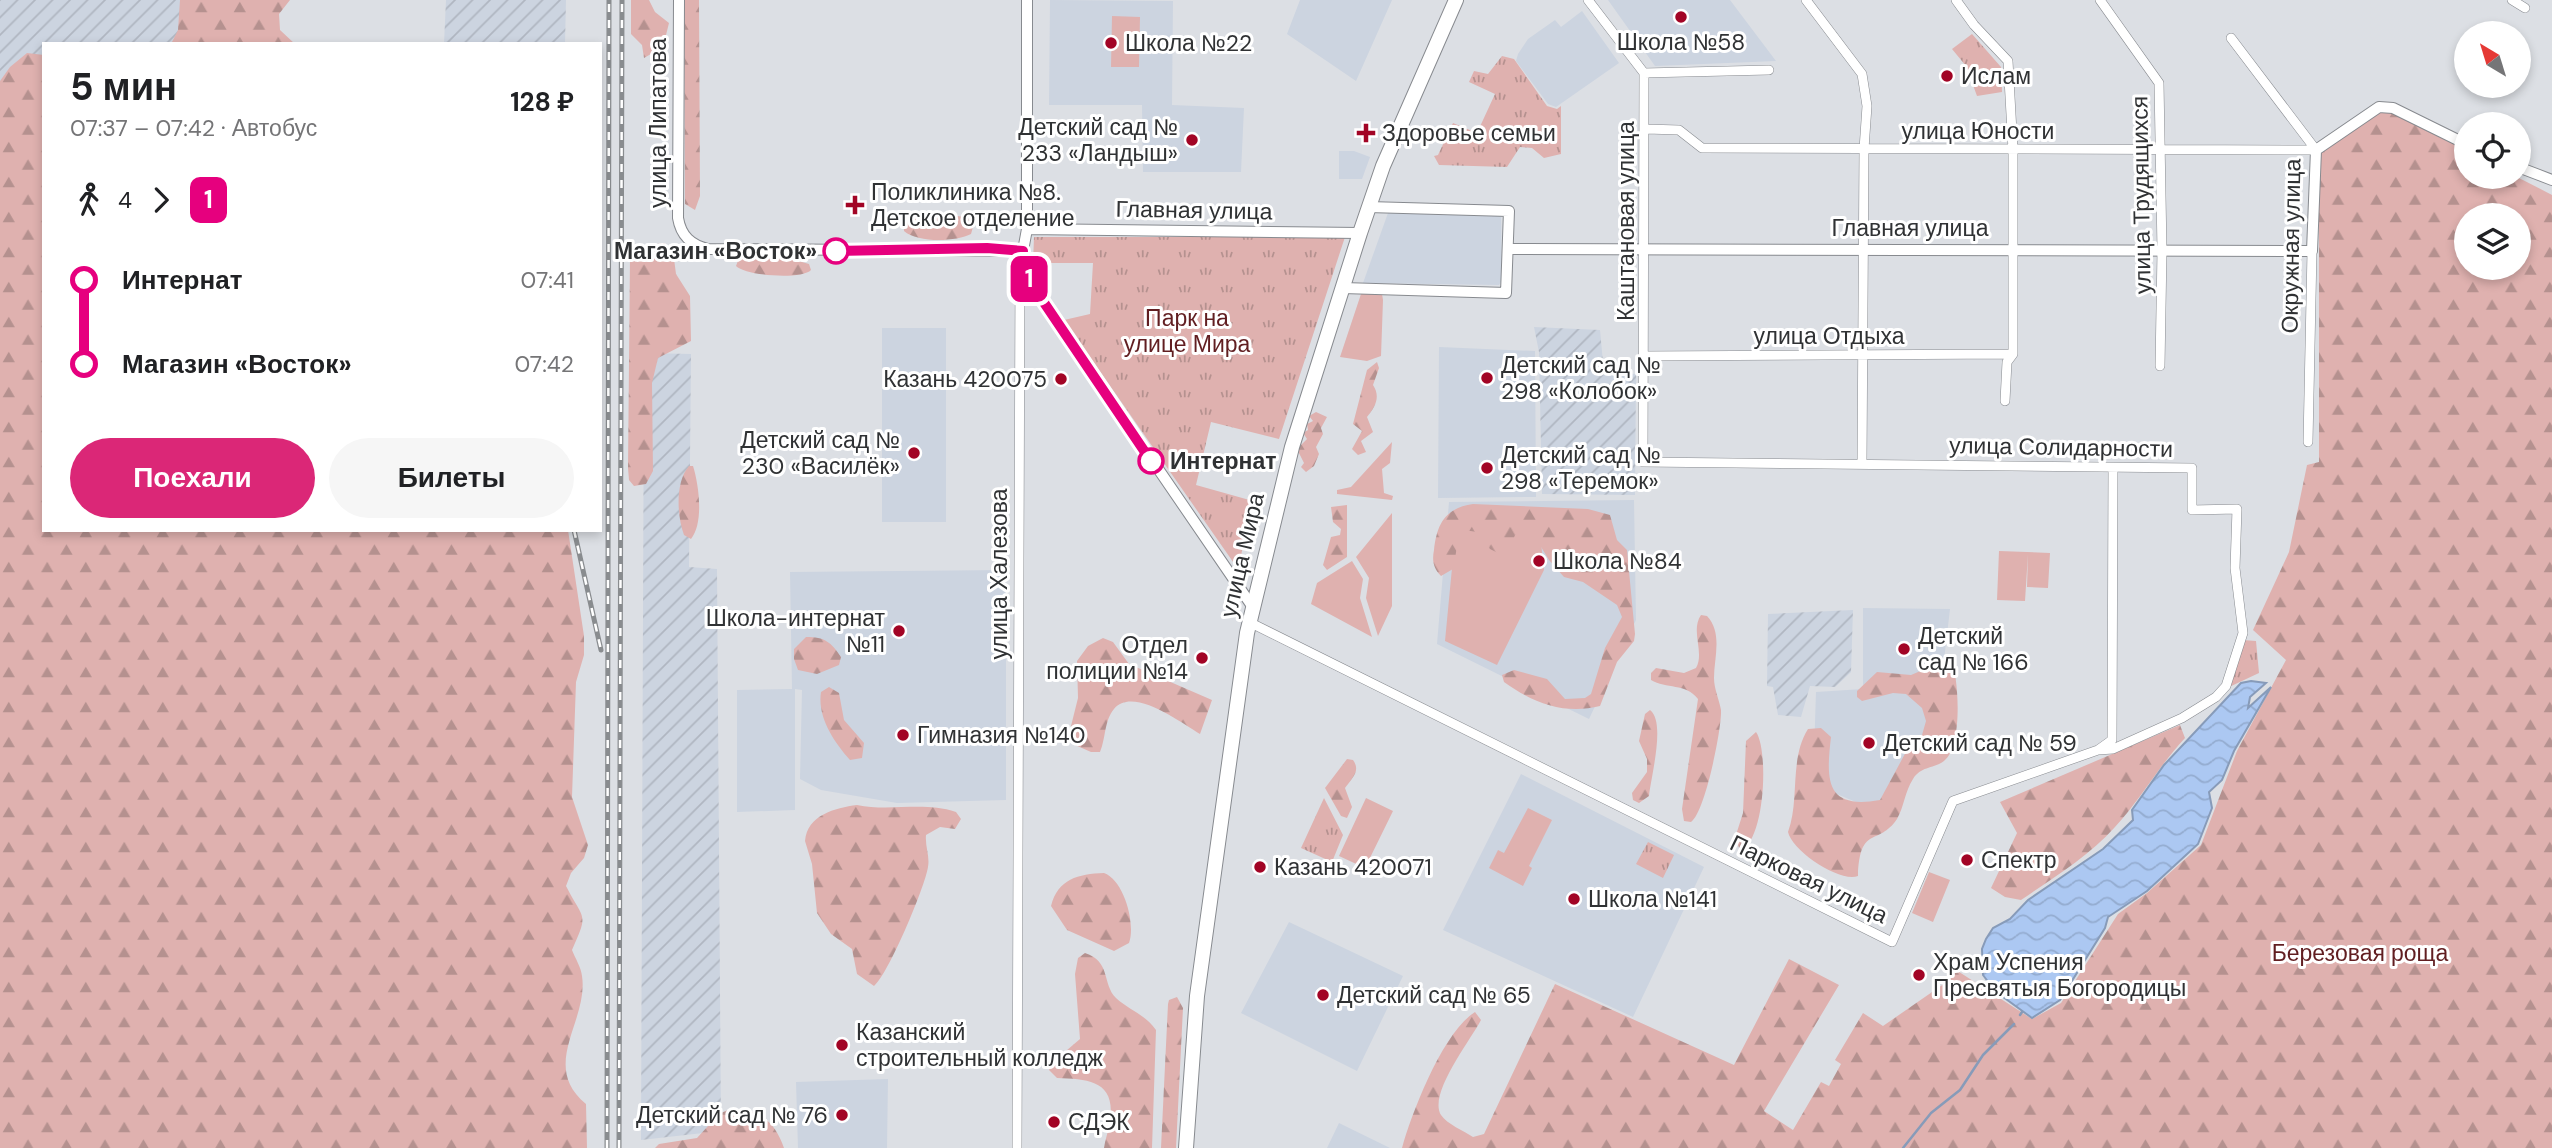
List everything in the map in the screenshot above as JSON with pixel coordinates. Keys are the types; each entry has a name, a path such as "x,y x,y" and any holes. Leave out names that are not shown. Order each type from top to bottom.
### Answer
{"main road":[{"name":"улица Мира","path":"1186,1148 1197,996 1252,606 1292,447 1368,207 1383,166 1456,0"}],"street":[{"name":"улица Липатова","path":"679,0 678,218 682,232 690,242 708,249 1023,251"},
{"name":"улица Халезова","path":"1017,1148 1020,267 1027,229 1027,0"},
{"path":"1588,0 1644,73 1769,70"},
{"path":"1805,0 1862,74 1867,106 1864,149 1862,464"},
{"path":"1956,0 1974,25 2008,61 2013,150 2014,250 2013,354 2007,362 2005,401"},
{"name":"улица Трудящихся","path":"2100,0 2159,82 2162,251 2160,366"},
{"path":"2512,0 2525,8"},
{"name":"Окружная улица","path":"2231,38 2316,150 2308,442"},
{"name":"Каштановая улица","path":"1643,462 1646,129 1644,73"},
{"path":"2316,150 2379,107 2393,108 2454,138"},
{"name":"улица Юности","path":"1646,129 1679,130 1702,148 2316,150"},
{"path":"2531,172 2552,180"},
{"path":"1343,288 1506,293 1509,211 1368,207"},
{"name":"Главная улица","path":"1027,229 1360,233"},
{"name":"Главная улица","path":"1508,249 2312,251"},
{"path":"1020,267 1252,606"},
{"name":"улица Отдыха","path":"1644,356 2013,354"},
{"name":"улица Солидарности","path":"1643,462 2192,468 2192,510 2237,509 2235,568 2243,633 2232,672 2226,686 2216,697 2182,718 2113,749 2098,750"},
{"path":"2098,750 2113,736 2113,468"},
{"name":"Парковая улица","path":"1249,622 1892,942 1952,801 2098,750"}],"shaded area":[{"path":"0,0 214,0 213,42 42,42 42,178 0,176"},
{"path":"446,0 566,0 565,42 444,42"},
{"name":"Школа №22","path":"1050,0 1173,1 1172,105 1244,108 1241,172 1143,172 1142,105 1049,105"},
{"path":"1300,0 1392,0 1356,81 1287,34"},
{"name":"Школа №58","path":"1608,0 1730,0 1776,61 1655,66"},
{"path":"1582,11 1619,63 1556,107 1548,104 1516,61 1528,39 1555,20 1561,27"},
{"path":"1339,151 1354,151 1370,157 1362,179 1339,179"},
{"path":"1388,213 1501,216 1502,280 1499,285 1363,283"},
{"path":"1534,327 1600,330 1604,373 1636,374 1635,495 1542,494 1539,352"},
{"path":"882,328 946,328 946,522 882,522"},
{"path":"1439,347 1535,351 1536,497 1438,498"},
{"path":"644,353 691,354 689,567 717,569 721,1131 641,1140"},
{"name":"Школа №84","path":"1634,500 1636,620 1589,719 1437,644 1449,502"},
{"path":"1006,570 1006,800 897,803 821,790 800,779 802,690 795,689 795,810 737,812 737,690 792,689 790,572"},
{"name":"Детский сад № 59","path":"1863,608 1950,609 1939,703 1894,818 1813,784 1816,692 1863,689"},
{"path":"1853,610 1851,672 1835,687 1810,686 1801,717 1778,715 1773,687 1767,686 1768,614"},
{"name":"Школа №141","path":"1521,774 1704,867 1633,1017 1443,930"},
{"name":"Детский сад № 65","path":"1289,922 1403,976 1357,1071 1241,1013"},
{"name":"Детский сад № 76","path":"888,1079 887,1148 798,1148 796,1082"},
{"path":"1339,1123 1390,1148 1327,1148"}],"green space":[{"path":"180,0 290,0 279,14 280,30 293,42 172,42 178,30"},
{"path":"631,0 649,0 655,12 669,23 663,47 644,58 642,45 631,34"},
{"path":"684,0 699,0 700,196 695,210 685,204"},
{"path":"1112,16 1140,17 1139,67 1111,67"},
{"path":"1972,34 2001,67 2002,92 1977,96 1966,66 1952,49"},
{"path":"27,53 42,55 42,532 568,532 584,636 584,655 576,682 572,797 588,845 584,858 571,873 566,886 582,917 581,929 572,950 581,973 582,993 566,1058 567,1074 573,1089 586,1104 587,1148 0,1148 0,81 10,67"},
{"path":"1502,56 1514,59 1547,106 1557,109 1561,106 1561,154 1544,158 1532,148 1520,147 1507,167 1439,165 1434,156 1438,155 1453,123 1477,133 1495,94 1469,82 1474,71 1488,74"},
{"name":"Березовая роща","path":"2385,108 2454,144 2454,189 2531,189 2531,184 2552,195 2552,1148 1402,1148 1421,1094 1440,1054 1463,1022 1475,1012 1481,1020 1445,1081 1439,1106 1441,1115 1456,1127 1473,1137 1484,1134 1555,984 1734,1065 1789,959 1839,985 1764,1111 1793,1130 1821,1082 1829,1086 1841,1064 1835,1060 1863,1013 1883,1026 1948,981 1953,968 2032,1019 2061,1003 2118,914 2147,893 2201,845 2237,751 2286,660 2253,630 2289,552 2307,465 2319,462 2319,154"},
{"path":"948,214 968,218 973,227 971,234 956,239 937,240 918,238 904,231 904,222 915,216"},
{"name":"Парк на улице Мира","path":"1034,237 1345,237 1279,439 1211,422 1196,485 1253,501 1238,569 1064,320 1090,314 1093,263 1033,263"},
{"path":"664,243 673,251 676,274 690,296 691,341 658,358 652,383 653,471 646,484 634,486 629,480 628,468 630,257 637,247"},
{"path":"739,258 795,260 809,264 811,270 786,276 762,274 736,266"},
{"path":"1362,291 1382,294 1383,300 1381,356 1367,361 1340,357"},
{"path":"1377,362 1379,368 1373,385 1377,398 1367,417 1373,432 1361,441 1366,452 1358,455 1352,449 1362,431 1353,424 1367,370"},
{"path":"1316,412 1327,417 1316,447 1319,454 1314,466 1306,472 1301,467 1304,463 1297,449 1307,439 1303,433 1308,430 1307,424 1313,421 1309,416"},
{"path":"1392,442 1390,463 1382,469 1384,493 1393,496 1392,500 1337,494 1337,490 1351,487"},
{"path":"689,466 693,466 699,504 698,524 691,539 684,535 679,509 681,481"},
{"path":"1473,504 1588,509 1610,515 1617,540 1627,550 1635,634 1634,641 1617,662 1600,706 1574,709 1550,705 1526,696 1504,682 1502,675 1514,670 1547,679 1565,699 1585,698 1591,694 1605,648 1622,617 1617,605 1583,582 1564,577 1549,560 1535,537 1515,535 1508,553 1502,555 1490,549 1477,532 1464,530 1458,543 1453,569 1441,576 1433,557 1440,525 1449,513"},
{"path":"1347,505 1347,557 1327,570 1323,565 1331,537 1340,535 1341,529 1333,522 1331,507"},
{"path":"1392,513 1392,606 1378,636 1366,598 1369,578 1356,557"},
{"path":"1538,515 1544,570 1497,665 1445,641 1457,516"},
{"path":"1999,551 2050,553 2048,588 2027,587 2028,554 2025,601 1997,600"},
{"path":"1352,561 1363,579 1360,598 1372,637 1311,604 1317,583"},
{"path":"1701,615 1707,616 1715,630 1714,682 1721,720 1707,787 1702,803 1691,822 1684,821 1682,809 1698,699 1682,688 1651,680 1651,673 1656,668 1684,673 1696,668 1699,655 1697,628"},
{"path":"806,637 823,639 831,644 841,657 839,665 817,674 798,670 794,649"},
{"path":"1103,638 1113,642 1129,664 1212,700 1200,734 1157,709 1133,702 1122,703 1114,709 1100,752 1091,752 1075,745 1071,726 1078,698 1077,661 1088,646"},
{"path":"2243,640 2256,641 2259,673 2227,688"},
{"path":"1951,658 1958,712 1950,753 1940,764 1923,770 1913,779 1897,819 1890,827 1866,842 1862,849 1858,876 1840,875 1818,864 1798,848 1788,832 1794,807 1796,766 1808,729 1821,728 1831,737 1830,778 1839,796 1862,802 1880,800 1907,750 1922,735 1926,721 1922,708 1906,694 1893,693 1862,701 1857,697 1857,691 1877,672 1911,675"},
{"path":"829,687 839,693 844,720 864,743 862,758 850,760 828,729 820,701 821,692"},
{"path":"1650,710 1655,716 1657,726 1656,750 1649,796 1639,803 1633,800 1632,793 1647,772 1647,759 1639,741 1645,714"},
{"path":"2180,725 2185,738 2105,838 2021,900 2005,897 1991,888 2017,833 2000,802"},
{"path":"1756,732 1763,757 1762,795 1755,831 1748,844 1740,850 1735,838 1743,813 1746,741"},
{"path":"1347,759 1353,760 1356,768 1345,788 1352,807 1347,818 1341,816 1325,788"},
{"path":"1324,798 1343,835 1332,862 1301,848"},
{"path":"1366,798 1393,811 1365,868 1339,856"},
{"path":"857,805 882,808 931,807 956,812 961,819 955,829 940,827 926,835 928,863 920,892 888,966 874,986 857,974 852,949 831,934 817,913 812,864 805,841 811,825 824,814"},
{"path":"1528,808 1552,820 1529,866 1532,868 1523,886 1489,868 1498,850 1504,853"},
{"path":"1648,842 1674,855 1663,878 1636,864"},
{"path":"1929,872 1950,880 1933,922 1912,913"},
{"path":"1104,873 1111,877 1123,893 1131,925 1129,943 1114,951 1067,930 1051,906 1059,890 1070,880"},
{"path":"1085,953 1099,961 1116,998 1147,1020 1156,1030 1152,1148 1104,1148 1111,1108 1104,1090 1089,1081 1057,1078 1049,1070 1053,1062 1080,1039 1075,974 1078,958"},
{"path":"1177,997 1183,1008 1176,1148 1161,1148 1168,1004 1169,1000"},
{"path":"730,1109 749,1111 764,1118 776,1131 784,1148 655,1148 659,1144 697,1138 719,1114"}],"water":[{"path":"2241,683 2266,683 2250,697 2248,708 2271,687 2234,751 2222,780 2209,792 2212,808 2198,844 2147,891 2108,917 2105,928 2060,1000 2032,1018 1995,991 1983,975 1982,949 1993,928 2010,919 2028,900 2103,849 2133,820 2132,810 2164,765"}],"waterway":[{"path":"1903,1148 1931,1113 1960,1090 1983,1055 2014,1024"}],"railway":[{"path":"607,1148 609,0"},
{"path":"619,1148 622,0"},
{"path":"574,532 601,650"}],"bus line":[{"name":"1","path":"836,251 987,248 1023,251 1020,267 1151,461"}],"place":[{"name":"Школа №58","path":"1681,17"},
{"name":"Школа №22","path":"1111,43"},
{"name":"Ислам","path":"1947,76"},
{"name":"Здоровье семьи","path":"1366,133"},
{"name":"Детский сад № 233 «Ландыш»","path":"1192,140"},
{"name":"Поликлиника №8. Детское отделение","path":"855,205"},
{"name":"Магазин «Восток»","path":"836,251"},
{"name":"Детский сад № 298 «Колобок»","path":"1487,378"},
{"name":"Казань 420075","path":"1061,379"},
{"name":"Детский сад № 230 «Василёк»","path":"914,453"},
{"name":"Интернат","path":"1151,461"},
{"name":"Детский сад № 298 «Теремок»","path":"1487,468"},
{"name":"Школа №84","path":"1539,561"},
{"name":"Школа-интернат №11","path":"899,631"},
{"name":"Детский сад № 166","path":"1904,649"},
{"name":"Отдел полиции №14","path":"1202,658"},
{"name":"Гимназия №140","path":"903,735"},
{"name":"Детский сад № 59","path":"1869,743"},
{"name":"Спектр","path":"1967,860"},
{"name":"Казань 420071","path":"1260,867"},
{"name":"Школа №141","path":"1574,899"},
{"name":"Храм Успения Пресвятыя Богородицы","path":"1919,975"},
{"name":"Детский сад № 65","path":"1323,995"},
{"name":"Казанский строительный колледж","path":"842,1045"},
{"name":"Детский сад № 76","path":"842,1115"},
{"name":"СДЭК","path":"1054,1122"}]}
